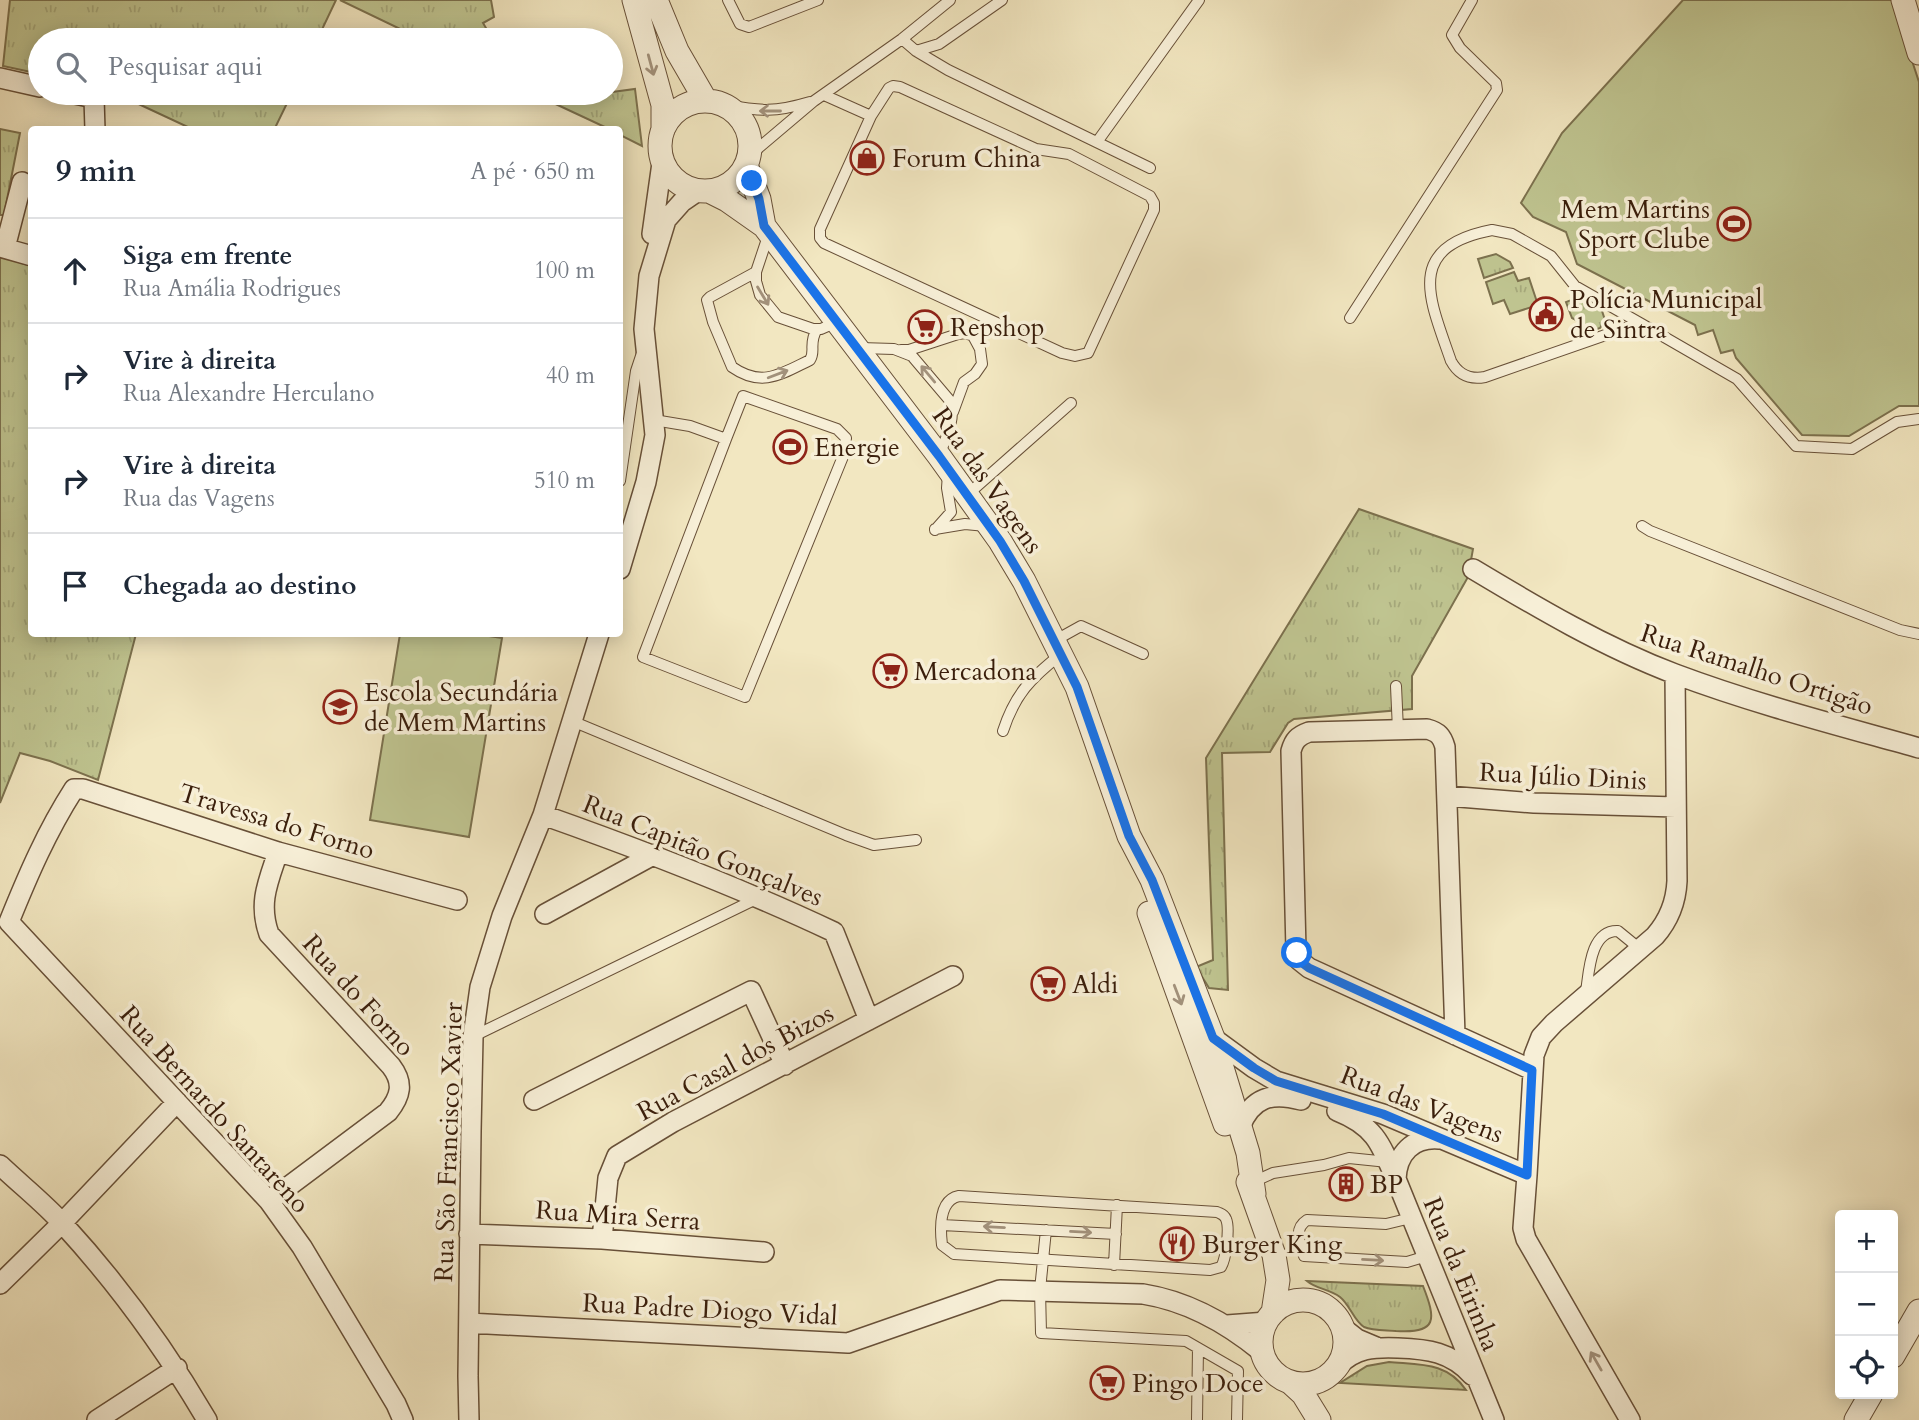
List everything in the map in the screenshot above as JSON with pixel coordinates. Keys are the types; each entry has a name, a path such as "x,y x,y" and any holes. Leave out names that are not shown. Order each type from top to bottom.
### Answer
{"street":[{"path":"635,0 663,105 663,130"},
{"path":"623,559 649,473 655,435 645,342 647,297 653,258 666,220 682,202 737,178 748,161 750,141 746,126 737,114 716,103 677,51 656,0"},
{"path":"1903,0 1919,53"},
{"path":"0,78 28,84"},
{"path":"653,258 651,235 662,163 660,139 663,130 669,118 692,103 716,103"},
{"path":"94,105 95,126"},
{"name":"Rua das Vagens","path":"748,161 767,229 827,325 857,348 944,462 1024,581 1077,687 1129,836 1152,880 1213,1038 1276,1081 1383,1114 1527,1175"},
{"path":"662,163 680,183 703,191"},
{"path":"22,182 3,247 28,255"},
{"name":"Rua das Vagens","path":"703,191 727,200 767,229"},
{"name":"Rua Ramalho Ortigão","path":"1473,569 1579,631 1675,674 1773,706 1919,748"},
{"name":"Rua São Francisco Xavier","path":"470,1420 469,1234 473,1037 480,987 502,916 543,815 599,637"},
{"path":"1630,1420 1526,1239 1523,1228 1532,1070 1541,1037 1663,927 1675,899 1675,674"},
{"path":"1455,1035 1443,738 1427,729 1309,732 1300,735 1293,742 1291,751 1297,953 1301,962 1309,968 1455,1035 1532,1070"},
{"name":"Travessa do Forno","path":"9,922 35,858 74,789 83,789 278,852 457,900"},
{"name":"Rua Júlio Dinis","path":"1447,796 1534,803 1676,807"},
{"name":"Rua Capitão Gonçalves","path":"543,815 655,854 760,897 834,933 869,1020"},
{"name":"Rua das Vagens","path":"1129,836 1136,879 1234,1151 1253,1188"},
{"name":"Rua do Forno","path":"269,1201 388,1112 401,1089 399,1076 391,1066 269,934 262,910 278,852"},
{"path":"545,914 655,854"},
{"name":"Rua Bernardo Santareno","path":"9,922 269,1201 302,1247 397,1404 403,1420"},
{"name":"Rua Casal dos Bizos","path":"601,1239 608,1178 617,1156 673,1122 953,976"},
{"path":"534,1100 751,991 785,1065"},
{"path":"1213,1038 1248,1153 1253,1188 1274,1255 1278,1280 1270,1318 1262,1331 1262,1352 1273,1371 1303,1394 1319,1420"},
{"name":"Rua das Vagens","path":"1240,1127 1250,1109 1258,1102 1278,1096 1336,1110 1361,1122 1376,1137 1399,1188"},
{"path":"0,1284 177,1102"},
{"name":"Rua da Eirinha","path":"1447,1141 1438,1138 1419,1141 1404,1152 1397,1170 1399,1188 1494,1420"},
{"path":"4,1171 62,1223 131,1305 177,1368 207,1420"},
{"name":"Rua Mira Serra","path":"469,1234 601,1239 764,1252"},
{"path":"1274,1255 1298,1292 1327,1308 1343,1328 1357,1339 1377,1348"},
{"name":"Rua Padre Diogo Vidal","path":"469,1323 848,1343 1000,1290 1040,1290 1161,1297 1227,1325 1262,1352"},
{"path":"1270,1318 1292,1302 1315,1302"},
{"path":"1411,1348 1429,1344 1442,1333 1447,1306"},
{"path":"1898,1347 1919,1311"},
{"name":"Rua Padre Diogo Vidal","path":"1227,1325 1270,1318"},
{"path":"1326,1420 1333,1371 1343,1354 1343,1328"},
{"path":"1291,1383 1317,1382 1358,1351 1411,1348 1433,1350 1455,1360 1474,1378 1483,1394"},
{"path":"97,1420 177,1368"},
{"path":"1856,1420 1868,1399"}],"lane":[{"path":"728,0 740,24 749,27 818,0"},
{"path":"748,161 814,101 902,39 950,0"},
{"path":"916,51 939,44 1002,0"},
{"path":"1097,142 1199,0"},
{"path":"1350,318 1497,90 1496,83 1460,48 1452,35 1472,0"},
{"path":"902,39 916,51 948,70 1150,168"},
{"path":"900,87 1036,149 1069,154 1150,196 1154,210 1088,353 1075,356 1062,353 824,243 820,237 820,229 871,116 889,88 900,87"},
{"path":"824,95 871,116"},
{"path":"716,103 760,111 781,111 814,101"},
{"path":"767,229 756,272 761,295 778,317 827,325"},
{"path":"1640,323 1485,377 1471,378 1459,372 1451,361 1432,304 1430,278 1441,254 1452,244 1482,232 1502,231 1551,256 1575,286 1640,323 1737,379 1796,446 1852,449 1897,422 1919,418"},
{"path":"756,272 707,300 732,367 756,377 774,377 810,360 811,338 827,325"},
{"path":"857,348 909,350 958,334 973,336 980,349 982,364 975,374 964,382 953,412 944,462 951,512 935,530 965,524 990,527"},
{"path":"623,456 636,371 645,342"},
{"path":"894,349 912,356 951,402 953,412"},
{"path":"743,396 837,429 846,438 844,454 745,698 643,657 726,439 743,396"},
{"path":"967,495 1071,403"},
{"path":"654,420 690,426 726,439"},
{"path":"1642,526 1888,625 1919,634"},
{"path":"1003,731 1027,683 1057,648 1081,626 1143,654"},
{"path":"1396,686 1398,730"},
{"path":"572,721 874,845 916,840"},
{"path":"473,1037 760,897"},
{"path":"1586,995 1592,959 1604,935 1618,931 1640,948"},
{"path":"1253,1188 1273,1173 1349,1158 1388,1162"},
{"path":"959,1196 1117,1205 1217,1212 1223,1215 1227,1222 1225,1259 1221,1267 1210,1270 954,1254 942,1245 943,1211 947,1202 959,1196"},
{"path":"1114,1265 1117,1205"},
{"path":"1411,1218 1386,1224 1307,1220 1299,1228 1298,1236 1304,1256 1407,1262 1427,1256"},
{"path":"942,1224 1116,1234"},
{"path":"1046,1230 1040,1290 1041,1333 1186,1341 1238,1371 1237,1420"},
{"path":"1197,1420 1198,1348"}],"green space":[{"path":"10,0 336,0 323,28 28,28 28,71 3,66"},
{"path":"340,0 491,0 494,17 483,23 486,28 398,28"},
{"name":"Mem Martins Sport Clube","path":"1683,0 1892,0 1919,82 1919,406 1899,406 1849,436 1802,435 1736,358 1733,350 1721,353 1713,330 1698,335 1695,325 1577,264 1566,232 1533,217 1521,203 1562,133"},
{"path":"635,89 642,146 623,136 623,126 603,126 558,105 623,105 623,91"},
{"path":"141,105 286,105 276,126 186,126"},
{"path":"0,129 20,133 4,215 0,215"},
{"path":"1496,254 1510,262 1513,268 1484,278 1478,259"},
{"path":"0,256 28,265 28,637 135,637 98,780 50,761 20,753 0,803"},
{"path":"1514,272 1518,281 1529,278 1538,305 1510,314 1504,300 1493,304 1486,282"},
{"path":"1582,296 1601,308 1605,320 1600,328 1575,337 1582,323 1572,318 1566,302"},
{"path":"1359,509 1473,549 1468,577 1412,676 1412,709 1294,719 1288,723 1270,752 1222,753 1228,990 1209,988 1196,967 1213,960 1206,758"},
{"path":"400,637 502,638 469,837 370,820"},
{"path":"1307,1281 1423,1286 1430,1307 1430,1322 1420,1330 1410,1331 1364,1327 1340,1297"},
{"path":"1389,1362 1441,1370 1459,1381 1466,1390 1340,1383 1367,1366"}],"place":[{"name":"Forum China","path":"867,158"},
{"name":"Mem Martins Sport Clube","path":"1734,224"},
{"name":"Polícia Municipal de Sintra","path":"1546,314"},
{"name":"Repshop","path":"925,327"},
{"name":"Energie","path":"790,447"},
{"name":"Mercadona","path":"890,671"},
{"name":"Escola Secundária de Mem Martins","path":"340,707"},
{"name":"Aldi","path":"1048,984"},
{"name":"BP","path":"1346,1184"},
{"name":"Burger King","path":"1177,1244"},
{"name":"Pingo Doce","path":"1107,1383"}],"route":[{"path":"752,181 759,199 764,226 939,456 1000,541 1024,581 1077,687 1129,836 1152,880 1213,1038 1276,1081 1383,1114 1527,1175 1532,1070 1306,967 1299,960 1297,953"}]}
